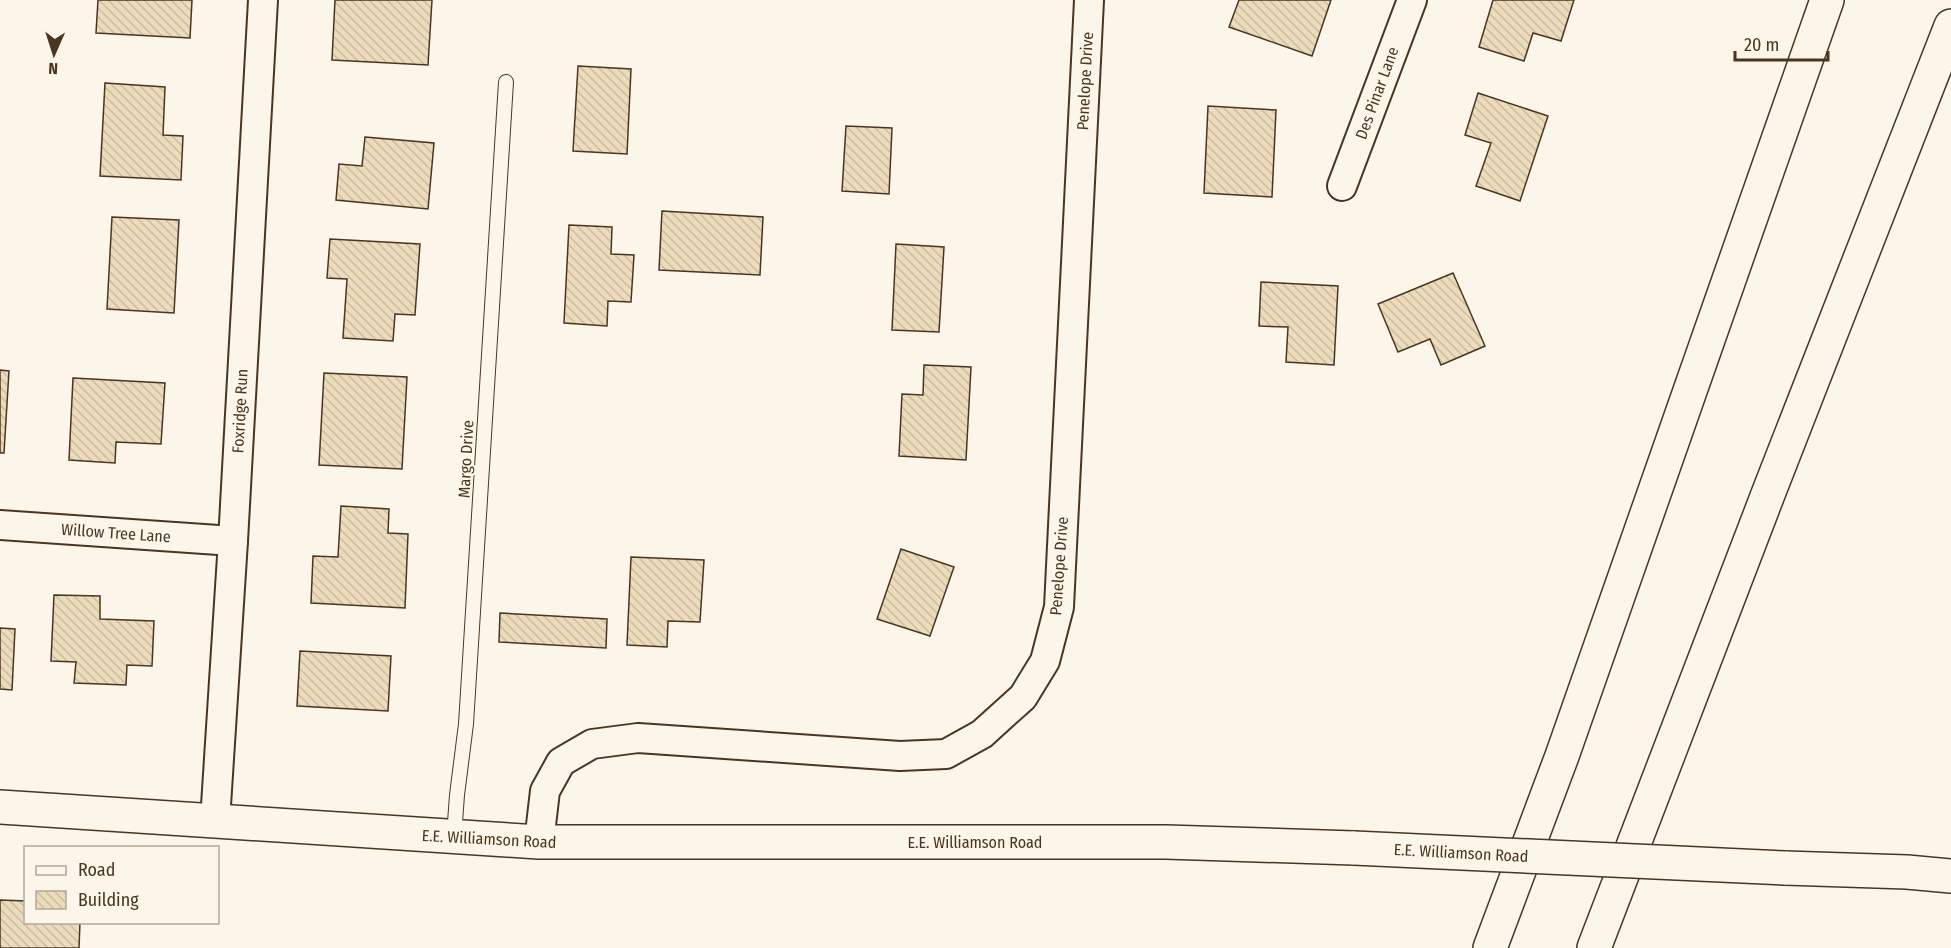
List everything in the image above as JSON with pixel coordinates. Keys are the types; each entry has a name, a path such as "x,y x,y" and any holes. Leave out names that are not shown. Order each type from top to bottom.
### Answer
{"main road":[{"path":"1490,948 1562,756 1827,0"},
{"path":"1594,948 1951,26"},
{"name":"E.E. Williamson Road","path":"0,807 539,843 1166,842 1354,848 1907,872 1951,876"}],"street":[{"name":"Foxridge Run","path":"215,821 263,0"},
{"name":"Penelope Drive","path":"539,843 545,791 561,762 592,744 638,738 900,756 946,754 982,734 1023,697 1045,661 1059,607 1089,0"},
{"name":"Des Pinar Lane","path":"1342,186 1412,0"},
{"name":"Willow Tree Lane","path":"0,525 233,541"}],"lane":[{"name":"Margo Drive","path":"454,838 466,724 506,82"}],"building":[{"path":"98,0 192,0 190,38 96,33"},
{"path":"335,0 432,0 428,65 332,60"},
{"path":"1239,0 1331,0 1312,56 1229,27"},
{"path":"1493,0 1574,0 1561,41 1533,33 1524,61 1479,47"},
{"path":"578,66 631,69 627,154 573,151"},
{"path":"105,83 165,87 163,135 183,136 181,180 100,176"},
{"path":"1478,93 1548,116 1520,201 1476,186 1491,143 1465,135"},
{"path":"1208,106 1276,110 1272,197 1204,193"},
{"path":"846,126 892,128 889,194 842,191"},
{"path":"365,137 434,143 428,209 336,200 339,164 362,166"},
{"path":"662,211 763,217 760,275 659,270"},
{"path":"112,217 179,220 174,313 107,309"},
{"path":"569,225 612,227 611,254 634,255 631,302 608,301 607,326 564,323"},
{"path":"330,239 420,244 415,315 395,314 393,341 343,338 347,279 327,278"},
{"path":"896,244 944,247 939,332 892,330"},
{"path":"1453,273 1485,346 1441,365 1430,339 1398,352 1378,304"},
{"path":"1261,282 1338,286 1334,365 1286,362 1288,327 1259,326"},
{"path":"924,365 971,367 966,460 899,456 902,394 923,395"},
{"path":"0,370 9,371 4,453 0,453"},
{"path":"324,373 407,377 402,469 319,465"},
{"path":"73,378 165,383 161,444 116,442 115,463 69,460"},
{"path":"341,506 389,509 388,533 408,534 405,608 311,603 313,556 338,557"},
{"path":"901,549 954,567 930,636 877,619"},
{"path":"631,557 704,560 700,622 668,621 667,647 627,645"},
{"path":"54,595 100,596 100,619 154,621 152,666 127,665 126,685 74,683 76,662 51,661"},
{"path":"500,613 607,619 606,648 499,642"},
{"path":"0,628 15,629 12,690 0,689"},
{"path":"300,651 391,656 388,711 297,706"},
{"path":"0,900 24,901 24,924 80,924 79,948 0,948"}]}
